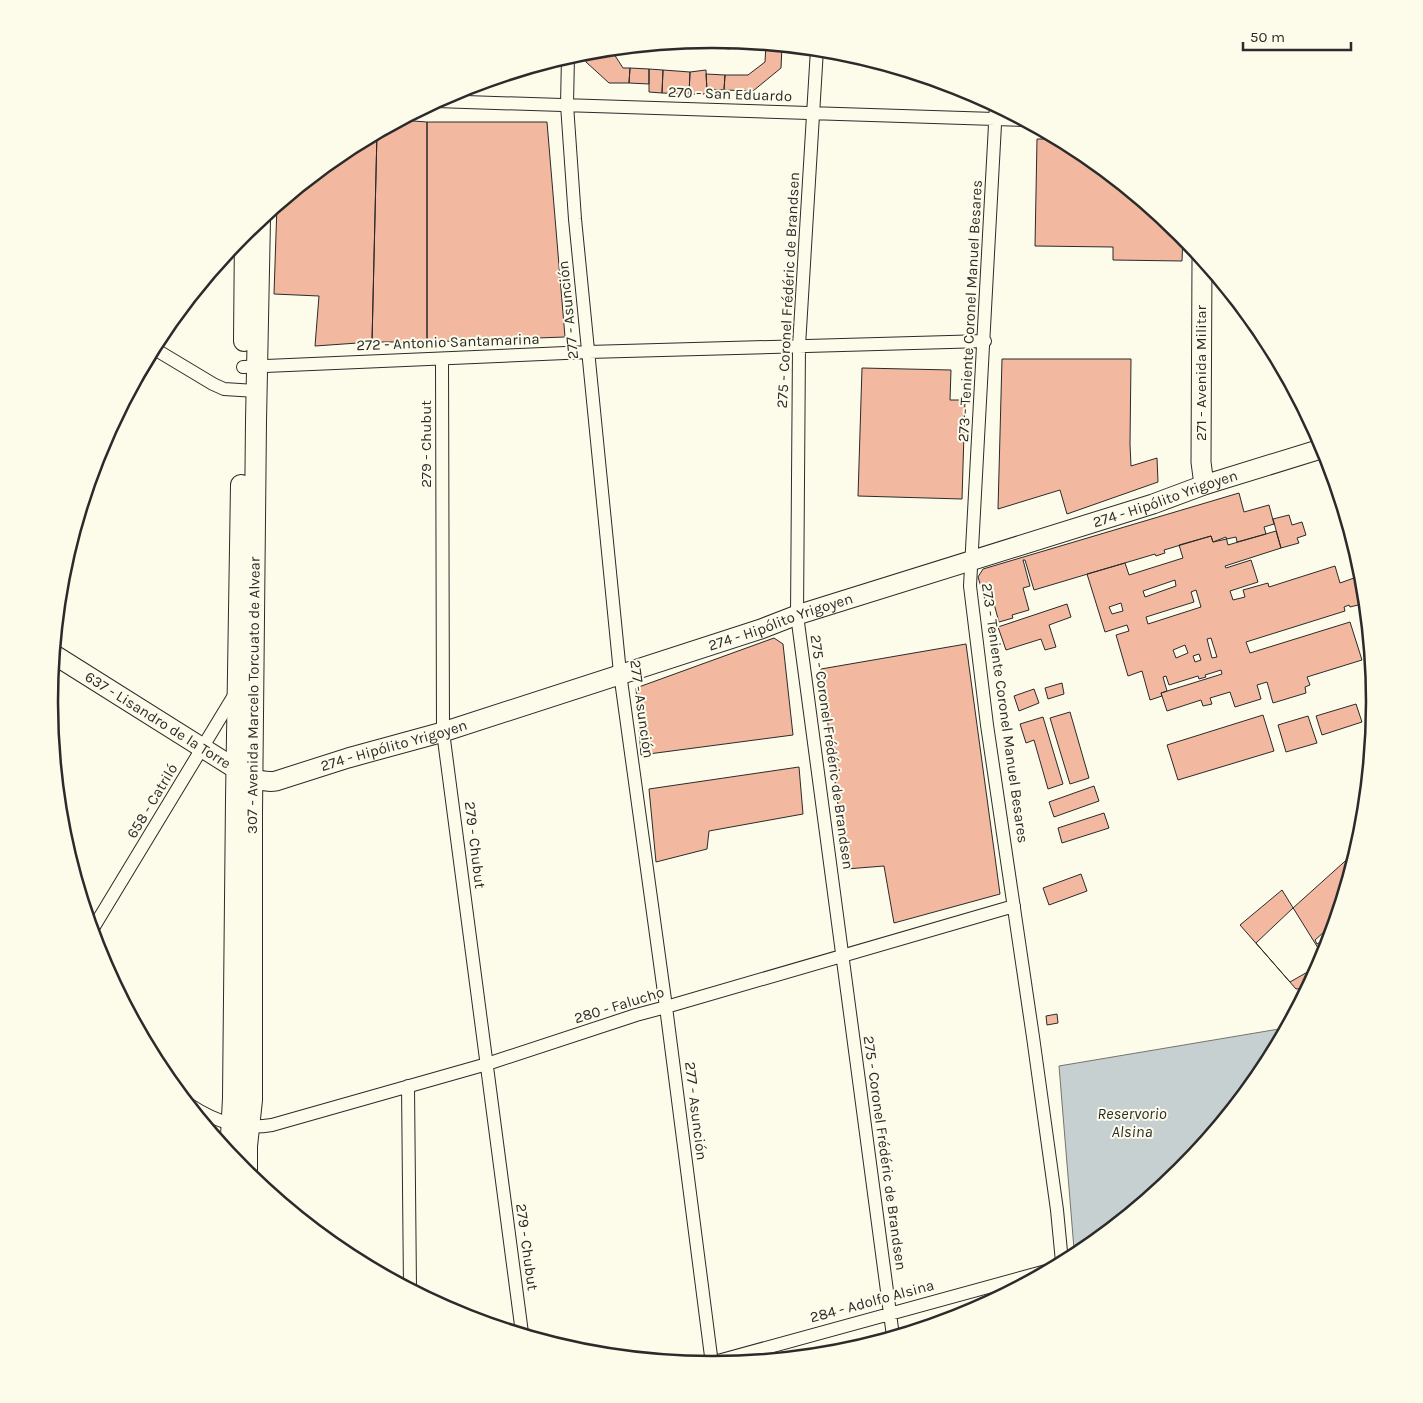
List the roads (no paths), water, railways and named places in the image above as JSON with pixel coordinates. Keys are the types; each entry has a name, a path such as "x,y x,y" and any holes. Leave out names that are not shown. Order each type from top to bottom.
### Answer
{"main road":[{"name":"307 - Avenida Marcelo Torcuato de Alvear","path":"244,1159 240,1126 250,391 250,238"},
{"name":"307 - Avenida Marcelo Torcuato de Alvear","path":"244,774 239,688 250,391"},
{"name":"307 - Avenida Marcelo Torcuato de Alvear","path":"233,1147 240,1126"}],"street":[{"name":"275 - Coronel Frédéric de Brandsen","path":"817,56 799,346 797,615 892,1330"},
{"name":"277 - Asunción","path":"568,64 567,105 575,219 620,673 666,1007 710,1356"},
{"name":"270 - San Eduardo","path":"451,101 1010,120"},
{"name":"273 - Teniente Coronel Manuel Besares","path":"996,113 970,586 987,724 1056,1200 1061,1254"},
{"name":"271 - Avenida Militar","path":"1202,269 1201,462 1204,486"},
{"name":"272 - Antonio Santamarina","path":"250,367 588,352 985,340"},
{"path":"159,352 224,389 250,391"},
{"name":"279 - Chubut","path":"442,359 443,732 521,1327"},
{"name":"274 - Hipólito Yrigoyen","path":"244,774 265,781 276,781 348,758 443,732 620,673 761,629 797,615 1153,504 1316,451"},
{"name":"637 - Lisandro de la Torre","path":"59,658 244,774"},
{"name":"658 - Catriló","path":"96,923 239,688"},
{"name":"280 - Falucho","path":"240,1126 272,1125 487,1064 636,1014 666,1007 1014,906"},
{"path":"408,1086 410,1282"},
{"path":"203,1113 216,1120 240,1126"},
{"name":"284 - Adolfo Alsina","path":"745,1354 1018,1279"}],"water":[{"name":"Reservorio Alsina","path":"1278,1029 1230,1100 1174,1164 1110,1220 1074,1246 1059,1066"}]}
